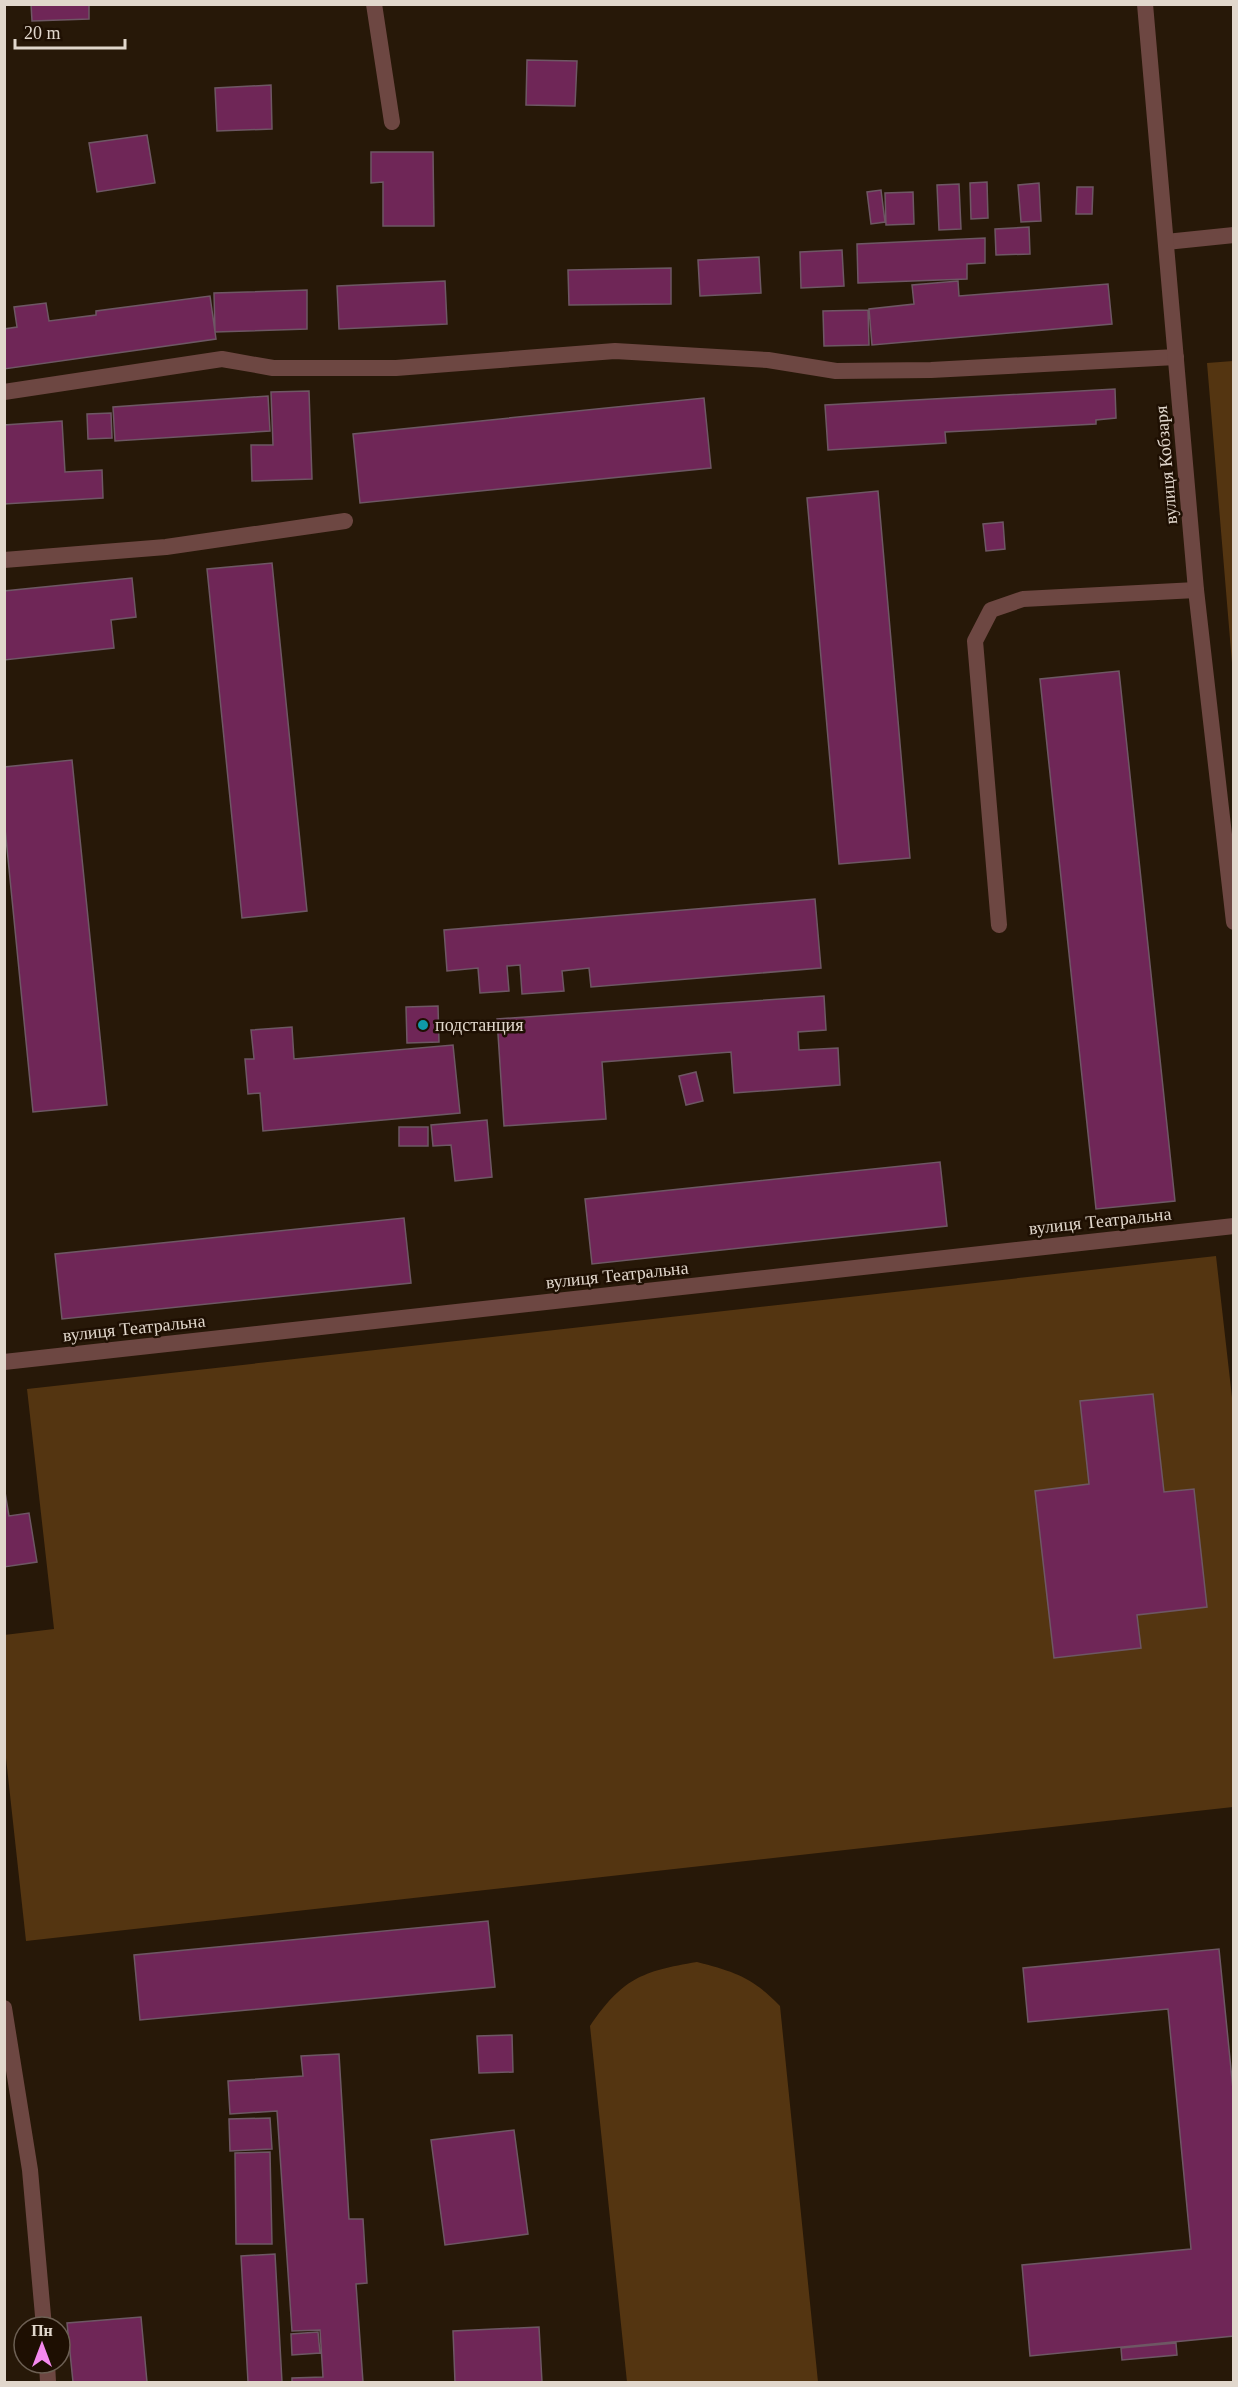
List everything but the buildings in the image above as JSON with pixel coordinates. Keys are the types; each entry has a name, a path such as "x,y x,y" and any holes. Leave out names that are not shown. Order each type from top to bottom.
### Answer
{"street":[{"path":"375,4 392,122"},
{"name":"вулиця Кобзаря","path":"1145,4 1196,590 1233,922"},
{"path":"1166,242 1233,235"},
{"path":"4,392 222,359 273,368 396,368 615,351 768,360 836,371 931,370 1176,357"},
{"path":"4,560 166,547 345,521"},
{"path":"999,926 975,640 991,610 1023,599 1196,590"},
{"name":"вулиця Театральна","path":"4,1362 1233,1226"},
{"path":"4,2008 30,2170 43,2315"}],"shaded area":[{"path":"1234,361 1233,675 1207,363"},
{"path":"1216,1256 1234,1415 1233,1807 26,1941 5,1749 4,1635 54,1629 27,1389"},
{"path":"697,1962 742,1977 761,1988 780,2006 818,2382 627,2382 590,2026 612,1997 623,1987 647,1974"}],"place":[{"name":"подстанция","path":"423,1025"}]}
